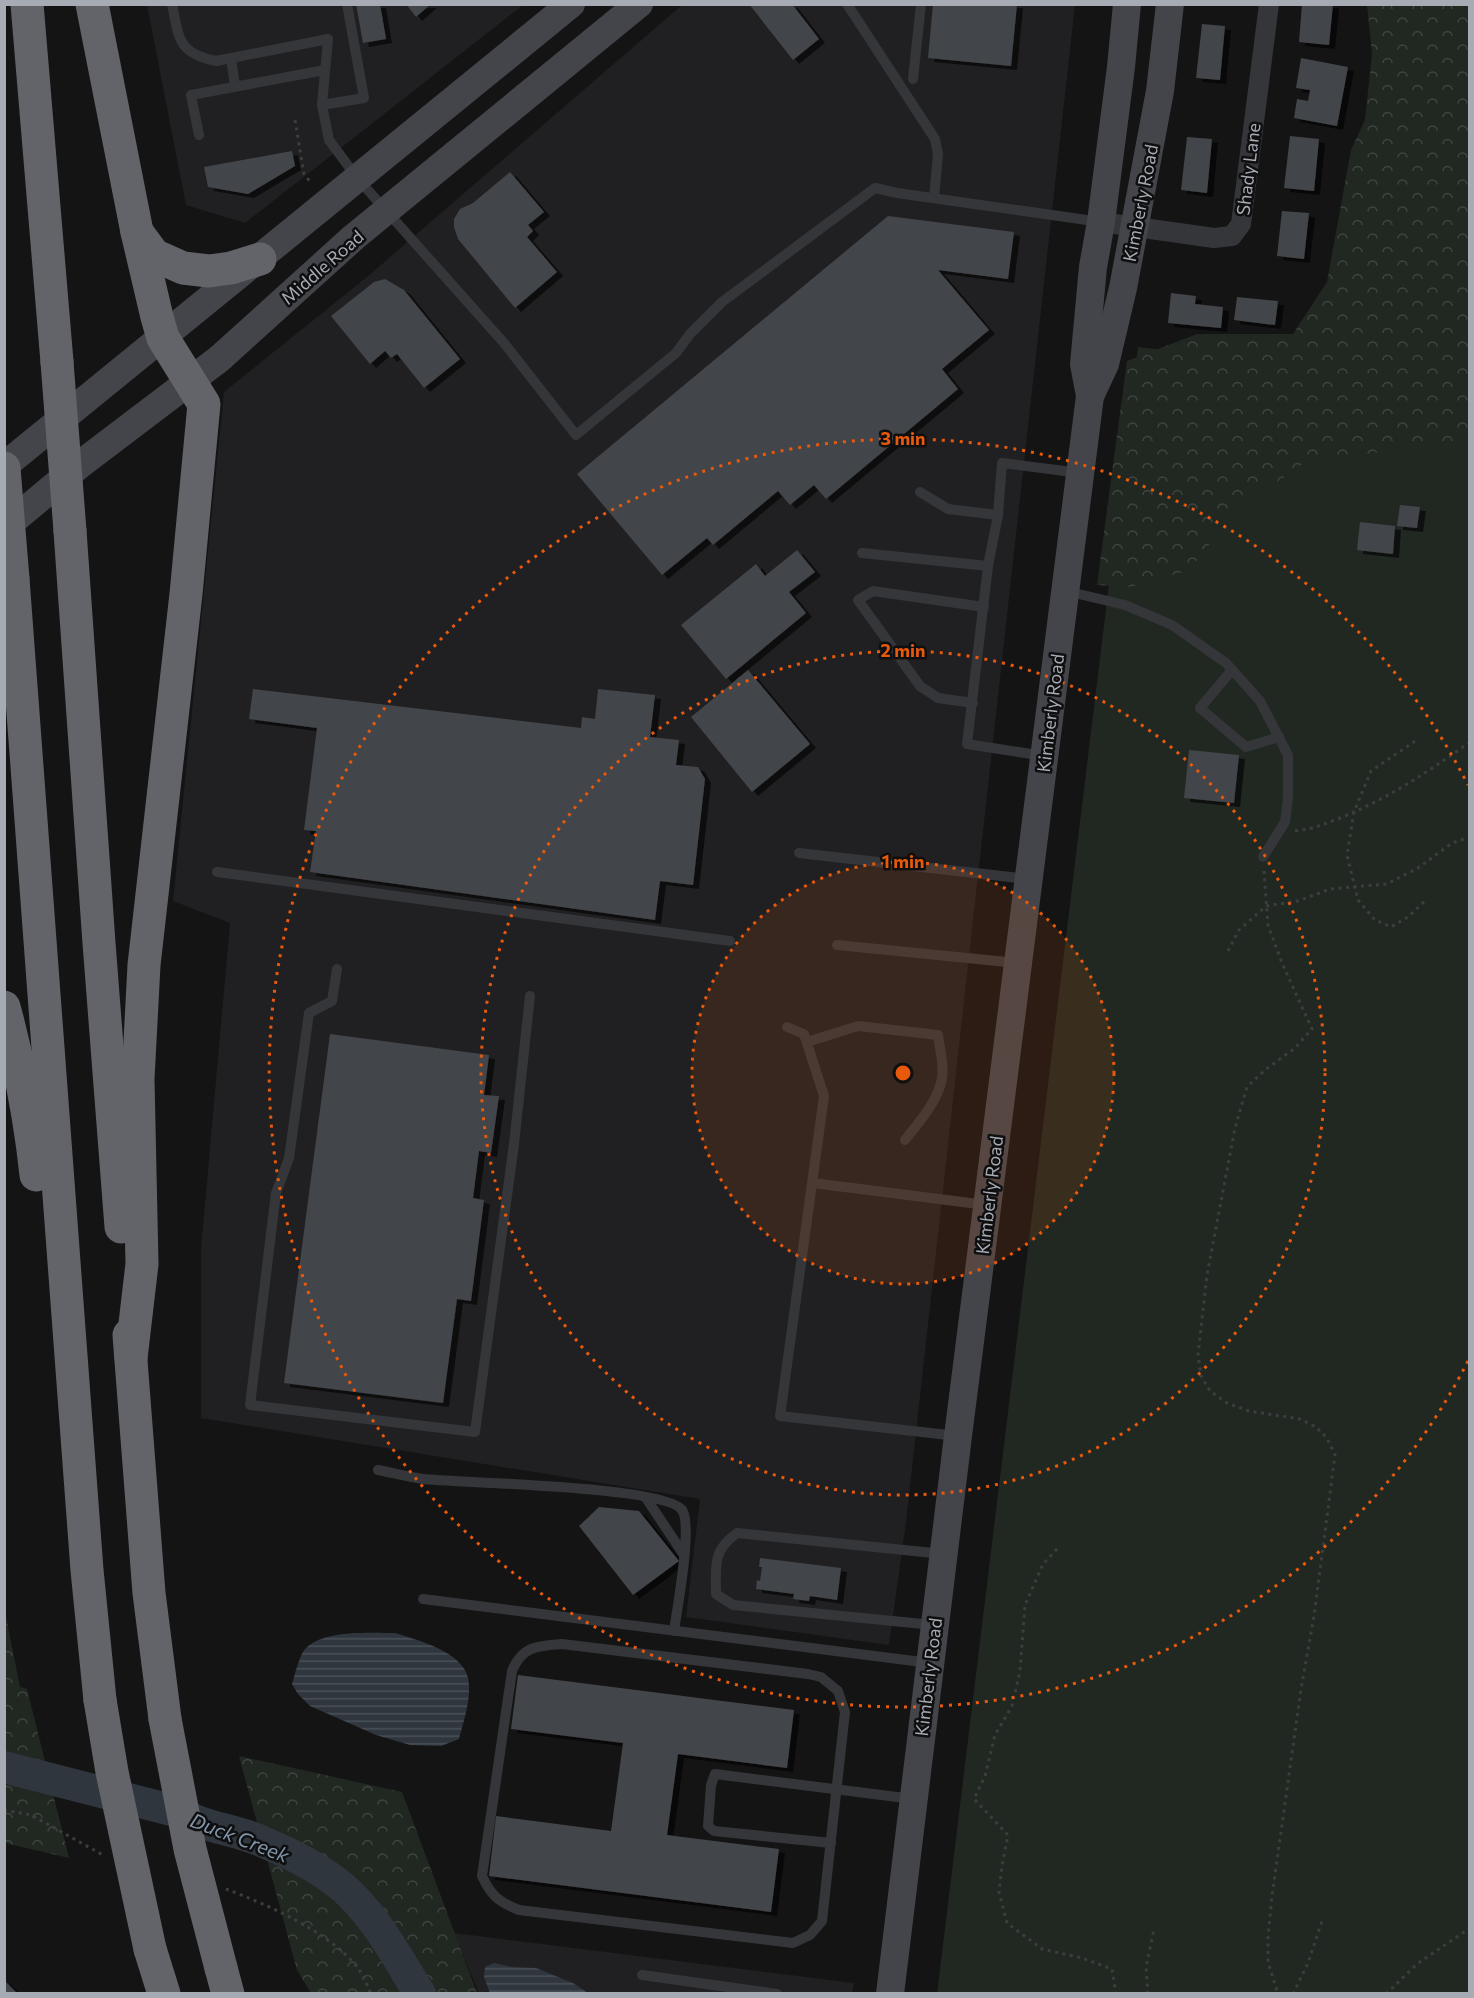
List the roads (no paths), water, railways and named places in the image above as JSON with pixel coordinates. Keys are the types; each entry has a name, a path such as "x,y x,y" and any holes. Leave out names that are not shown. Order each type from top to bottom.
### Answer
{"highway":[{"path":"27,4 70,531 149,1593 165,1719 190,1848 225,1981"},
{"path":"92,4 137,232 164,338 204,404 186,594 144,966 138,1079 142,1264 131,1358"},
{"path":"137,232 154,255 183,268 209,271 231,268 260,259"},
{"path":"4,467 87,1570 100,1700 112,1772 150,1949 164,1994"},
{"path":"4,1007 18,1059 29,1115 43,1233 66,1298"}],"main road":[{"path":"4,467 571,4"},
{"name":"Middle Road","path":"4,528 82,463 219,360 354,237 639,4"},
{"name":"Kimberly Road","path":"1090,396 1084,364 1093,267 1101,222 1127,4"},
{"name":"Kimberly Road","path":"890,1994 934,1625 1090,396 1105,364 1135,228 1160,91 1170,4"}],"street":[{"name":"Shady Lane","path":"1101,222 1214,238 1232,236 1241,224 1269,4"}],"lane":[{"path":"172,4 177,31 184,47 199,58 216,61 328,39 322,105 329,140 358,179 504,343 576,435 675,353 690,334 722,302 875,188 1101,222"},
{"path":"322,105 364,98 347,4"},
{"path":"847,4 935,139 938,154 934,198"},
{"path":"913,79 921,4"},
{"path":"231,58 236,86"},
{"path":"199,135 191,94 325,70"},
{"path":"1045,756 967,744 988,566 998,515 1002,463 1080,473"},
{"path":"920,492 948,509 998,515"},
{"path":"862,553 988,566"},
{"path":"973,703 938,698 920,686 858,600 873,591 984,606"},
{"path":"1065,591 1125,605 1172,624 1226,663 1260,701 1288,755 1288,798 1285,822 1263,858"},
{"path":"1232,670 1200,708 1246,747 1279,737"},
{"path":"799,853 1029,879"},
{"path":"216,872 730,941"},
{"path":"837,945 1017,963"},
{"path":"337,969 332,1001 309,1013 290,1158 276,1193 250,1405 475,1432 513,1154 530,996"},
{"path":"807,1042 858,1026 938,1035 942,1065 941,1083 931,1106 905,1140"},
{"path":"787,1028 804,1034 824,1096 780,1416 958,1436"},
{"path":"813,1183 987,1205"},
{"path":"378,1470 420,1479 627,1492 675,1504 683,1511 687,1529 674,1631"},
{"path":"646,1498 684,1555"},
{"path":"934,1625 733,1605 716,1594 717,1559 723,1543 737,1533 944,1554"},
{"path":"423,1599 930,1663"},
{"path":"562,1644 796,1672 821,1677 838,1691 845,1712 838,1788 822,1920 810,1935 793,1944 519,1910 503,1903 489,1891 482,1876 512,1671 517,1658 528,1649 544,1645 562,1644"},
{"path":"831,1843 714,1831 708,1826 711,1785 716,1774 913,1799"},
{"path":"642,1975 777,1994"}],"waterway":[{"name":"Duck Creek","path":"4,1767 179,1812 199,1822 261,1841 309,1864 342,1886 361,1906 388,1942 420,1994"}]}
